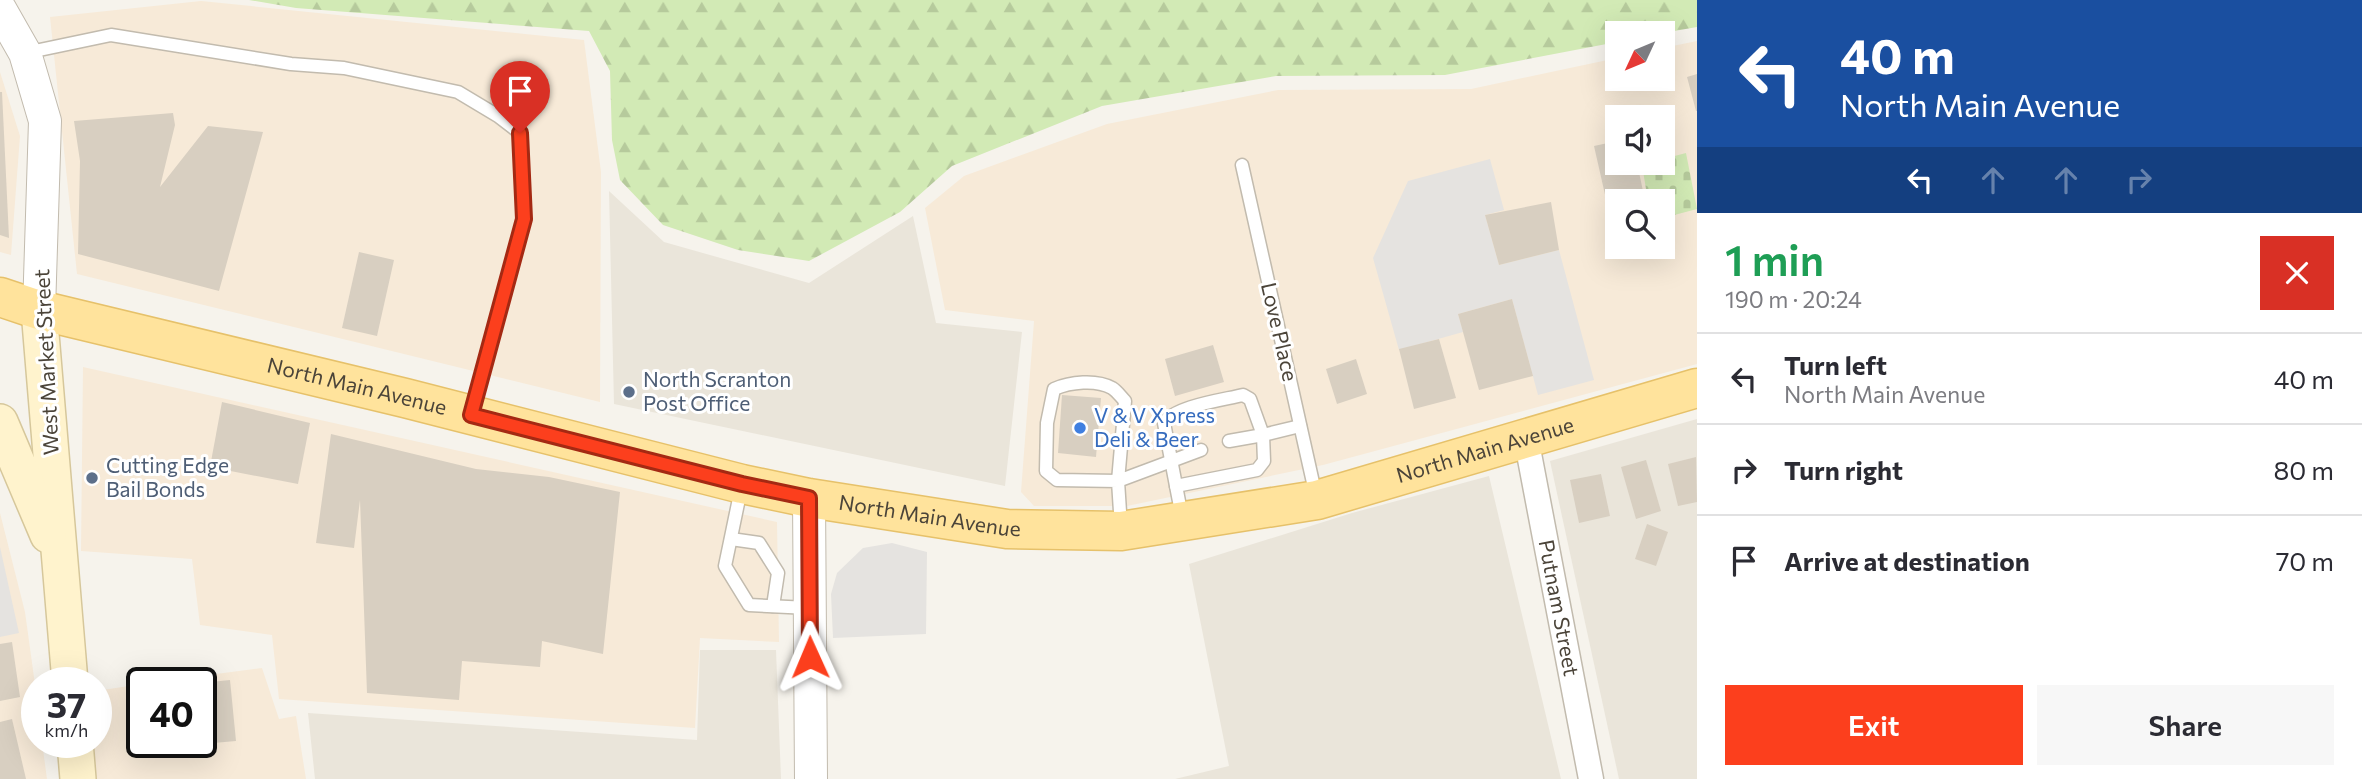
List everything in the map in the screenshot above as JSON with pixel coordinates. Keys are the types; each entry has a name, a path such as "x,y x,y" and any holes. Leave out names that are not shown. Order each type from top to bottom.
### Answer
{"main road":[{"name":"North Main Avenue","path":"0,297 39,310 742,484 809,498 1007,529 1121,531 1180,504 1317,500 1697,388"},
{"name":"West Market Street","path":"39,310 69,667"},
{"path":"0,422 61,564"},
{"path":"76,758 78,779"}],"street":[{"name":"West Market Street","path":"0,9 25,53 46,121 39,310"},
{"name":"Putnam Street","path":"1526,438 1591,779"},
{"path":"809,498 811,779"}],"lane":[{"path":"25,53 111,35 291,64 344,68 458,92 520,133 524,219 471,415"},
{"name":"Love Place","path":"1242,165 1317,500"},
{"path":"1121,531 1118,481 1125,401 1111,388 1096,384 1071,382 1054,389 1047,423 1046,471 1057,480 1118,481 1201,450"},
{"path":"1243,395 1250,400 1263,435 1264,461 1257,470 1180,504 1164,423 1168,417 1192,407 1243,395"},
{"path":"1229,441 1300,426"},
{"path":"742,484 725,566 748,605 810,608"},
{"path":"731,539 760,543 778,573 773,606"}],"shaded area":[{"path":"201,1 584,40 601,172 600,402 77,274 50,17"},
{"path":"1697,41 1697,364 1323,465 1127,506 1034,506 1021,492 1034,321 945,310 925,208 964,176 1107,124 1278,90 1471,89 1605,61 1605,91 1675,91 1675,46"},
{"path":"0,72 20,136 11,255 0,252"},
{"path":"1490,159 1504,210 1485,215 1499,265 1559,250 1594,380 1538,395 1512,299 1458,314 1463,332 1399,350 1373,258 1408,181"},
{"path":"609,191 664,242 809,283 913,216 936,323 1022,332 1005,486 614,404"},
{"path":"83,367 777,522 779,642 700,638 695,728 279,699 272,635 200,625 192,559 81,551"},
{"path":"1697,419 1697,779 1619,779 1550,461"},
{"path":"1489,476 1561,779 1175,779 1229,766 1189,564 1352,513"},
{"path":"0,513 25,612 33,667 21,667 21,758 44,758 47,779 0,779"},
{"path":"892,543 927,552 926,634 833,638 831,594 837,573 863,548"},
{"path":"0,547 19,633 0,637"},
{"path":"700,650 776,650 781,779 315,779 308,713 697,740"},
{"path":"262,668 279,719 296,716 306,779 96,779 93,758 112,758 112,689 126,686 126,758 217,758 217,674"}],"green space":[{"path":"249,0 1697,0 1697,27 1675,31 1675,21 1605,21 1605,44 1445,75 1276,76 1102,106 952,166 900,212 809,261 738,250 663,225 620,180 612,140 610,71 589,31 296,8"},
{"path":"1686,153 1697,209 1675,215 1675,189 1646,189 1644,175 1675,175 1675,156"}],"building":[{"path":"1697,74 1697,111 1696,111 1687,77"},
{"path":"2,92 9,238 0,235"},
{"path":"173,113 175,125 160,187 208,126 263,132 219,291 78,254 80,161 74,121"},
{"path":"1605,144 1605,175 1640,175 1643,189 1605,189 1605,195 1594,146"},
{"path":"1551,202 1559,250 1499,265 1485,215"},
{"path":"359,252 394,260 377,336 342,328"},
{"path":"1512,299 1533,376 1479,390 1458,314"},
{"path":"1439,339 1456,398 1414,409 1399,349"},
{"path":"1213,345 1224,382 1175,396 1165,359"},
{"path":"1356,359 1367,394 1337,404 1326,369"},
{"path":"1062,395 1101,398 1096,457 1058,453"},
{"path":"222,402 310,423 298,484 210,467"},
{"path":"331,434 476,469 549,477 620,492 603,654 542,641 540,667 462,661 459,700 367,693 360,500 354,548 316,543"},
{"path":"1696,457 1697,502 1678,506 1668,464"},
{"path":"1646,460 1661,511 1636,519 1621,467"},
{"path":"1601,474 1610,516 1579,523 1570,480"},
{"path":"1647,524 1668,532 1656,566 1635,559"},
{"path":"12,642 20,697 0,701 0,644"},
{"path":"230,680 236,741 217,743 217,681"},
{"path":"12,719 26,779 0,779 0,722"}],"place":[{"name":"North Scranton Post Office","path":"629,392"},
{"name":"V & V Xpress Deli & Beer","path":"1080,428"},
{"name":"Cutting Edge Bail Bonds","path":"92,478"}],"route":[{"path":"520,133 524,219 471,415 742,484 809,498 810,657"}]}
